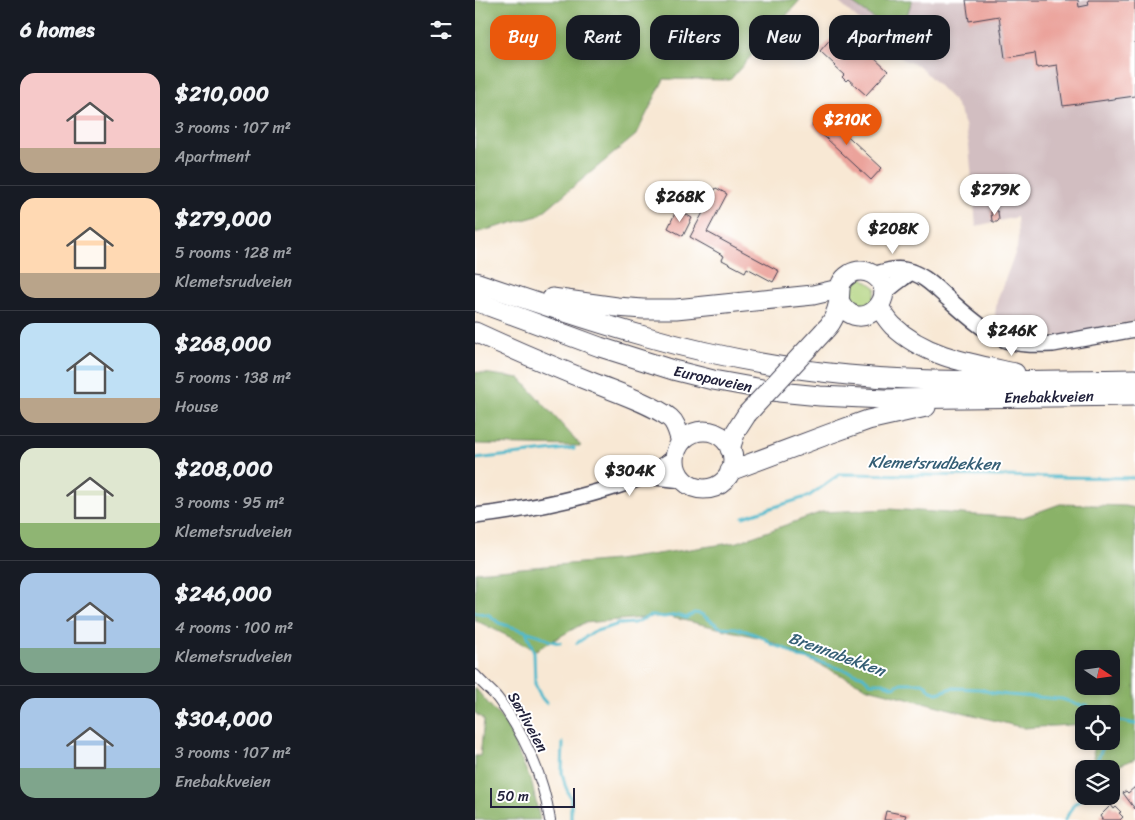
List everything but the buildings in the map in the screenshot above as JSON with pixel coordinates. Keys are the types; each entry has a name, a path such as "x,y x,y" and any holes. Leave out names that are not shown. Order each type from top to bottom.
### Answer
{"highway":[{"path":"730,448 736,431 746,415 826,330 833,318 839,294 845,278 855,271 868,272 874,274 882,286 881,300 875,311 869,314 851,314 842,305 839,294"},
{"name":"Europaveien","path":"475,282 608,326 712,353 751,361 847,375 926,380 963,390"},
{"path":"499,290 643,310 753,302 813,294 839,294"},
{"path":"881,300 892,325 909,338 930,350 968,363 1051,380"},
{"name":"Europaveien","path":"475,301 599,347 673,370 713,380 779,392 885,399 963,390"},
{"path":"826,330 857,315"},
{"path":"475,332 525,355 656,409 671,420 677,428 677,471 682,480 694,488 709,489 716,487 727,478 733,458 730,448 724,439 718,435 704,431 696,432 686,437 678,450"},
{"name":"Enebakkveien","path":"963,390 1051,380 1135,379"},
{"path":"730,471 868,420 963,390"},
{"name":"Enebakkveien","path":"963,390 1135,396"},
{"path":"711,432 746,415"}],"street":[{"path":"874,274 895,269 918,274 971,318 993,334 1011,342 1039,345 1053,344 1135,329"},
{"path":"881,300 898,280 911,272"},
{"path":"475,516 516,510 605,490 647,476 678,450"},
{"path":"647,476 682,480"},
{"name":"Sørliveien","path":"475,676 495,695 529,749 539,776 550,820"}],"shaded area":[{"path":"836,0 1135,0 1135,321 1070,335 1041,338 1007,332 998,323 995,314 997,301 1017,248 1017,217 976,226 969,146 965,125 960,112 953,100 918,65 904,60 950,60 950,15 853,15"}],"green space":[{"path":"475,0 800,0 787,15 749,15 749,58 730,80 664,79 636,135 538,216 475,233"},
{"path":"848,0 912,0 907,15 869,15"},
{"path":"861,277 876,288 871,304 856,307 848,300 848,287"},
{"path":"475,372 520,378 581,446 475,444"},
{"path":"1060,504 1135,508 1135,759 1120,765 1120,760 1094,760 1093,750 1120,750 1120,705 1075,705 1075,725 1024,728 868,688 766,639 665,616 584,623 536,650 475,620 475,572 616,560 738,542 822,512 889,509 1021,518"},
{"path":"475,688 506,724 532,784 540,820 475,820 475,756 480,756 484,720 475,713"}],"waterway":[{"name":"Klemetsrudbekken","path":"475,459 574,448"},
{"name":"Klemetsrudbekken","path":"743,517 809,496 840,474 1135,478"},
{"name":"Brennabekken","path":"475,612 489,615 499,623 560,643"},
{"name":"Brennabekken","path":"577,643 593,632 618,623 634,623 650,616 678,615 686,618 694,613 701,614 720,627 735,628 764,638 773,645 784,648 799,657 863,676 870,683 883,683 894,687 901,683 922,683 931,691 938,693 952,688 980,689 1008,695 1062,699 1077,705"},
{"path":"526,631 534,652 535,684 546,703"},
{"name":"Brennabekken","path":"1120,721 1135,724"},
{"path":"563,743 562,772 571,799 571,820"},
{"path":"1097,760 1102,750"},
{"path":"1065,820 1075,803"}]}
